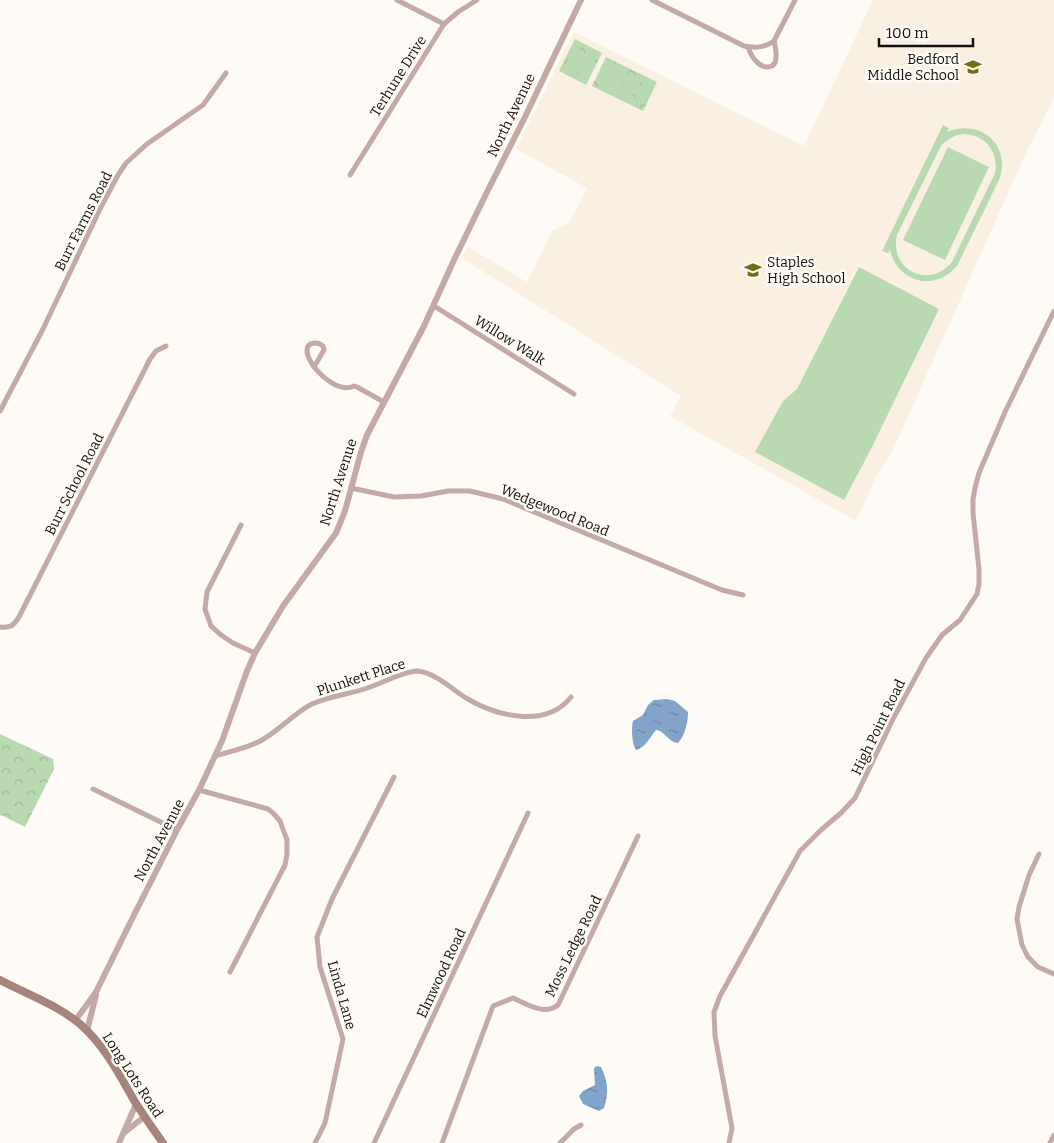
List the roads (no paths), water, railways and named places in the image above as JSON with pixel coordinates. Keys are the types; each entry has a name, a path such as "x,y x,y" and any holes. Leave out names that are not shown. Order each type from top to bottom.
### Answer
{"main road":[{"name":"Long Lots Road","path":"0,980 48,1003 75,1020 87,1031 106,1052 144,1117 163,1143"}],"street":[{"path":"398,0 444,24"},
{"name":"Terhune Drive","path":"350,175 444,24 477,0"},
{"path":"652,0 744,46 754,48 768,45 774,41 795,0"},
{"name":"North Avenue","path":"75,1020 96,992 199,790 215,756 246,671 255,653 282,606 336,533 345,510 367,435 434,306 454,260 525,117 579,1"},
{"path":"748,47 755,61 767,68 774,65 776,59 774,41"},
{"name":"Burr Farms Road","path":"0,411 43,328 101,207 126,164 147,144 203,104 226,73"},
{"name":"Willow Walk","path":"434,306 574,394"},
{"name":"High Point Road","path":"729,1143 732,1128 715,1036 714,1012 720,996 800,851 855,798 894,717 926,658 942,635 960,620 977,594 979,569 973,513 975,488 1005,412 1054,311"},
{"path":"314,367 324,350 324,346 312,343 307,351 310,361 314,367 320,374 338,386 346,388 357,387 384,402"},
{"name":"Burr School Road","path":"0,627 7,628 12,626 19,617 150,358 166,346"},
{"name":"Wedgewood Road","path":"351,488 394,497 421,496 458,490 503,499 722,590 743,596"},
{"path":"241,525 206,592 205,608 211,626 220,635 255,653"},
{"name":"Plunkett Place","path":"215,756 247,747 262,740 312,705 365,689 414,671 430,674 480,706 497,713 515,716 529,717 542,715 559,708 571,697"},
{"name":"Linda Lane","path":"315,1143 325,1123 343,1039 320,967 317,938 332,899 394,777"},
{"path":"93,789 177,830"},
{"path":"199,790 268,809 280,821 286,840 287,854 285,865 230,972"},
{"name":"Elmwood Road","path":"374,1143 528,813"},
{"name":"Moss Ledge Road","path":"442,1143 492,1006 513,998 542,1011 558,1006 638,836"},
{"path":"1038,854 1018,907 1016,919 1022,945 1028,957 1038,967 1054,974"},
{"name":"North Avenue","path":"87,1031 96,992"},
{"path":"119,1143 136,1104"},
{"path":"125,1132 144,1117"},
{"path":"560,1143 574,1129 582,1125"},
{"path":"1050,1143 1054,1135"}],"water":[{"path":"667,699 675,701 688,712 683,737 678,743 656,730 645,745 636,750 632,736 633,721 643,715 648,705 654,700"},
{"path":"597,1066 601,1067 607,1087 604,1108 599,1111 583,1104 579,1096 583,1091 595,1085 594,1069"}],"place":[{"name":"Bedford Middle School","path":"973,67"},
{"name":"Staples High School","path":"753,270"}]}
